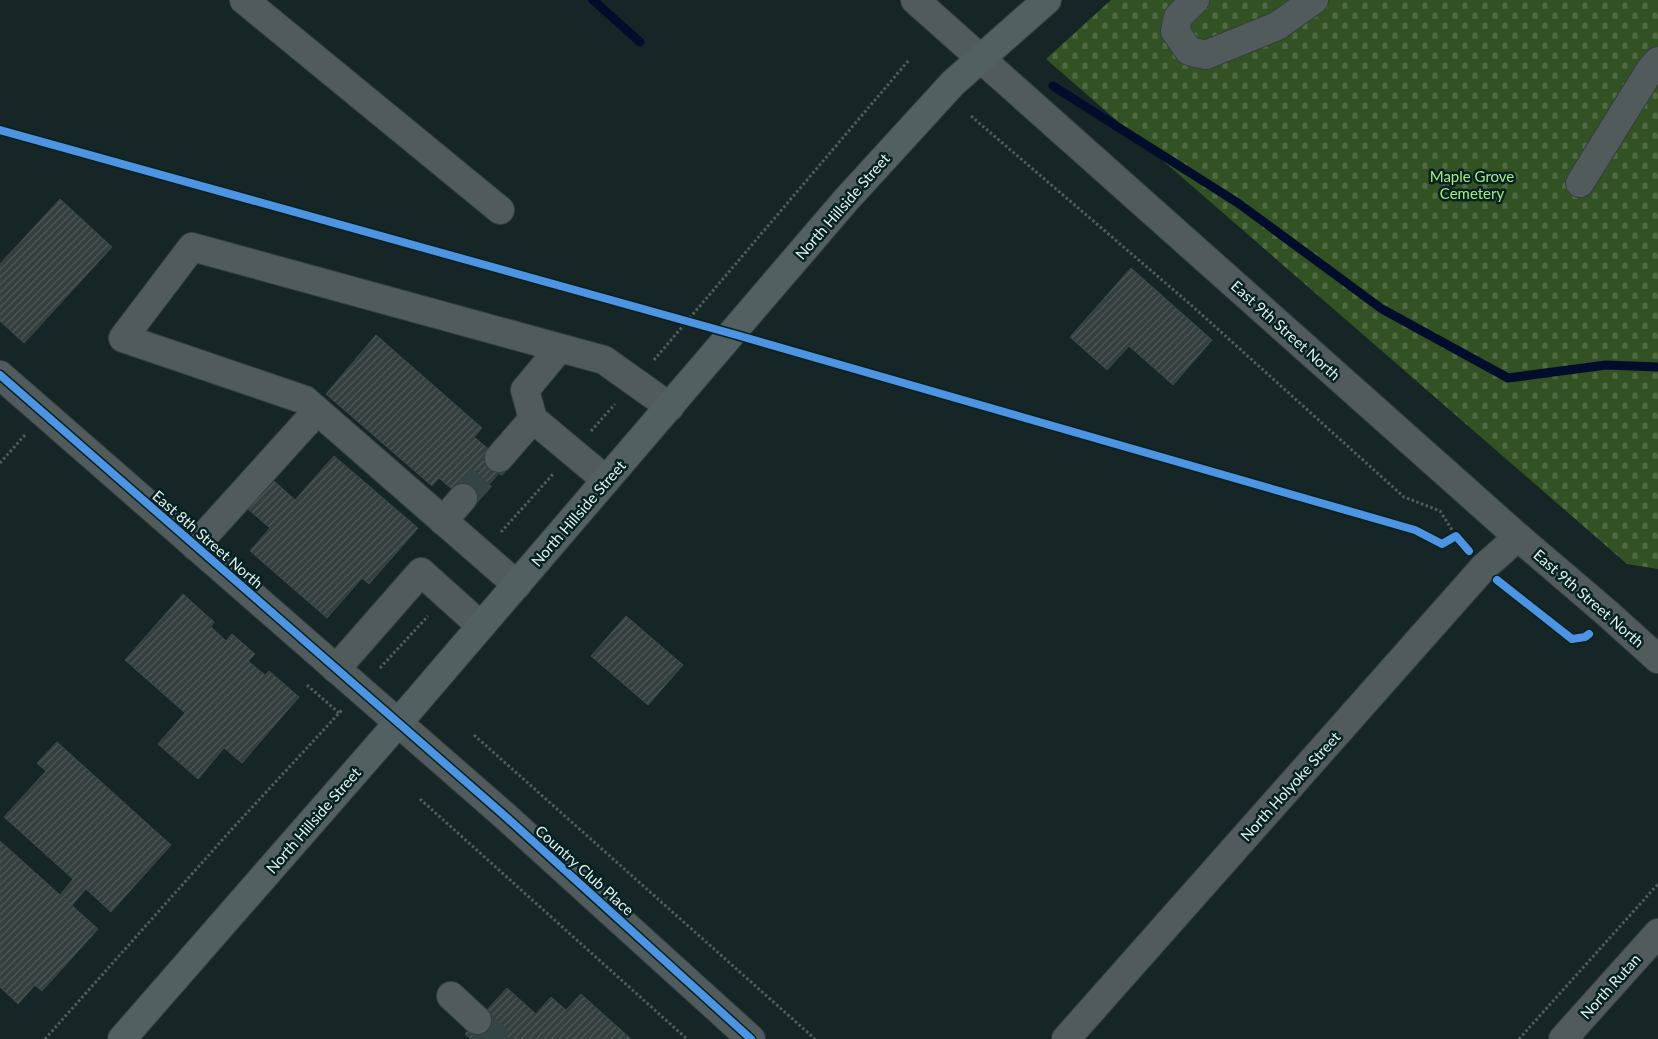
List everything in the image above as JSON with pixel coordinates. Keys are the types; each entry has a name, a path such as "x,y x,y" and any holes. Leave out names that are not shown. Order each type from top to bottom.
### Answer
{"main road":[{"name":"North Hillside Street","path":"122,1039 398,723 846,200 953,83 1047,0"}],"street":[{"path":"244,0 500,210"},
{"name":"East 9th Street North","path":"915,0 1518,537 1608,613 1658,659"},
{"path":"1195,0 1178,17 1175,31 1189,51 1206,55 1277,26 1314,0"},
{"path":"1580,183 1640,86 1658,61"},
{"path":"516,585 304,400 123,338 192,247 604,360 670,407"},
{"path":"559,349 526,390 533,419 606,480"},
{"name":"East 8th Street North","path":"4,386 195,546 398,723"},
{"path":"195,546 317,412"},
{"path":"499,458 533,419"},
{"path":"443,521 463,498"},
{"name":"North Holyoke Street","path":"1066,1039 1484,567 1518,537"},
{"path":"336,669 421,572 481,626"},
{"name":"Country Club Place","path":"398,723 505,816 751,1039"},
{"name":"North Rutan","path":"1563,1039 1658,933"},
{"path":"451,996 477,1020"}],"path":[{"path":"971,116 1190,304 1404,497 1440,510 1452,538 1462,544"},
{"path":"678,319 733,334"},
{"path":"474,735 815,1039"},
{"path":"420,799 687,1039"},
{"path":"1519,1039 1658,884"}],"green space":[{"name":"Maple Grove Cemetery","path":"1111,0 1658,0 1658,569 1627,564 1046,59"}],"building":[{"path":"60,199 112,247 24,343 0,321 0,264"},
{"path":"1131,268 1212,340 1173,385 1129,346 1107,370 1070,337"},
{"path":"376,335 482,428 474,437 507,464 471,505 439,478 432,486 326,394"},
{"path":"334,456 418,528 369,584 362,578 327,618 250,551 270,528 248,509 273,480 295,500"},
{"path":"183,594 214,622 211,627 226,641 232,634 255,654 248,661 265,675 269,671 299,697 242,763 224,748 198,779 158,744 185,713 125,660"},
{"path":"626,616 683,665 648,705 591,656"},
{"path":"57,742 171,845 111,912 86,889 72,905 60,895 73,879 4,817 46,771 37,763"},
{"path":"0,841 98,929 42,991 35,985 18,1004 0,987"},
{"path":"507,988 536,1014 551,997 566,1010 581,994 631,1039 471,1039 465,1034"}],"waterway":[{"path":"593,0 640,42"},
{"path":"1053,86 1238,203 1382,309 1508,378 1606,365 1658,367"}],"tunnel":[{"path":"463,498 499,458"},
{"path":"477,1020 494,1036 491,1039"}],"cycle path":[{"path":"0,130 733,334 1415,530 1442,544 1456,536 1469,551"},
{"path":"0,375 505,816 751,1039"},
{"path":"1497,580 1572,639 1585,637 1589,634"}]}
